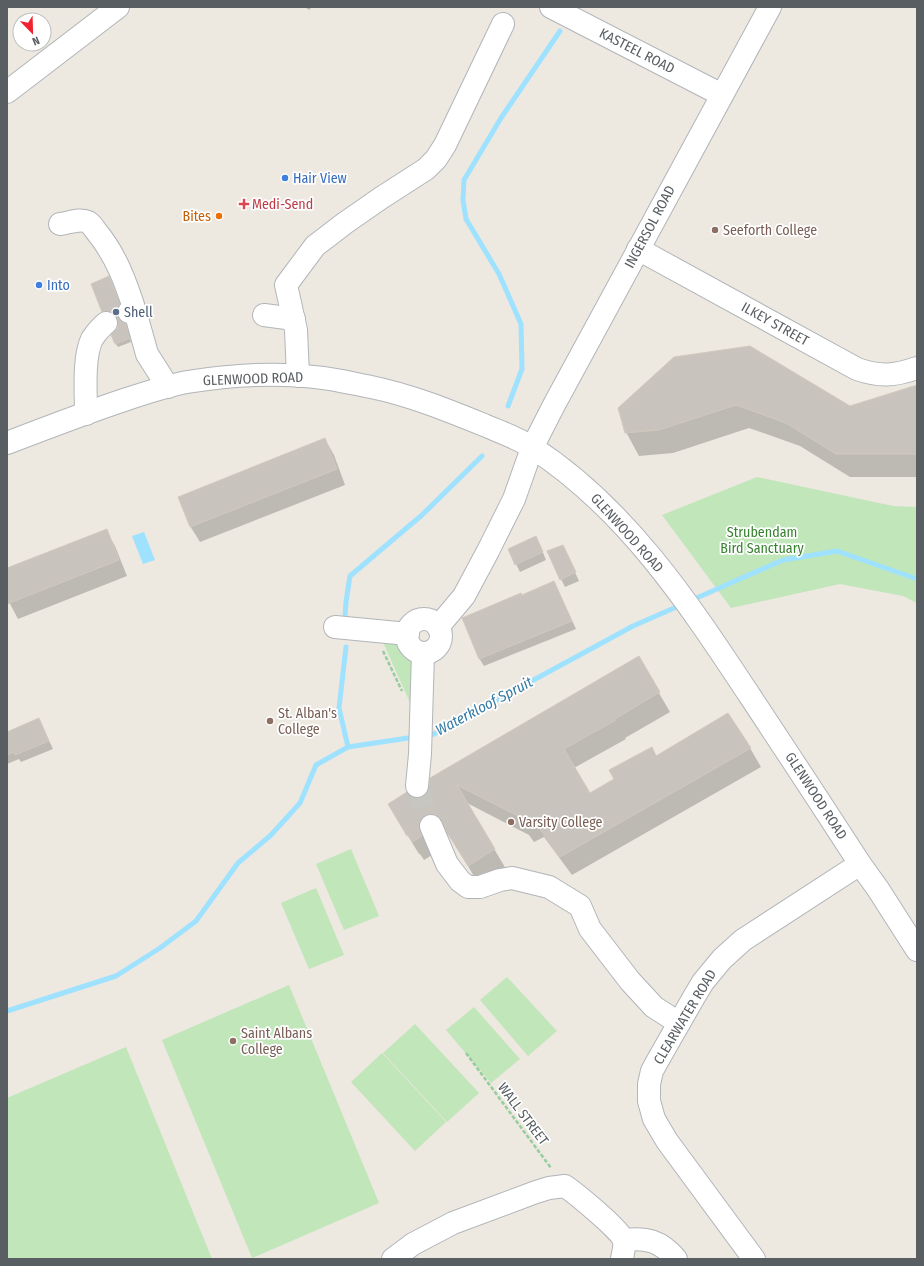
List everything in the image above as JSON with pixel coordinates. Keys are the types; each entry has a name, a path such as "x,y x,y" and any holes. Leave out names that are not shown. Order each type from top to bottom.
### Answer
{"street":[{"path":"7,92 118,7"},
{"name":"KASTEEL ROAD","path":"551,7 722,95"},
{"name":"INGERSOL ROAD","path":"438,627 464,596 514,498 532,448 554,405 770,7"},
{"path":"298,376 298,341 286,284 315,246 381,198 426,169 436,159 445,145 503,24"},
{"path":"60,224 82,220 89,223 105,241 127,285 132,312 147,354 168,387"},
{"name":"ILKEY STREET","path":"638,249 857,369 874,374 890,375 901,374 917,368"},
{"path":"264,315 294,319"},
{"path":"86,414 86,369 89,349 96,332 106,323"},
{"name":"GLENWOOD ROAD","path":"7,443 130,398 187,382 235,377 298,376 324,378 404,395 444,409 517,439 532,448 592,493 621,522 675,586 878,889 917,950"},
{"path":"420,620 431,621 438,627 441,634 439,644 431,652 423,653 411,647 408,642 408,634 411,626 420,620"},
{"path":"335,628 408,634"},
{"path":"417,786 420,754 423,653"},
{"path":"431,826 447,864 460,881 468,887 480,887 500,880 512,878 548,887 580,906 590,929 630,981 654,1007 678,1023"},
{"name":"CLEARWATER ROAD","path":"754,1259 667,1141 654,1119 650,1106 649,1093 652,1071 678,1023 703,982 735,946 860,864"},
{"path":"393,1259 413,1244 453,1223 536,1192 549,1188 565,1186 587,1202 619,1234 623,1249 639,1239 654,1241 663,1246 676,1259"}],"path":[{"path":"369,631 377,639 403,693"},
{"name":"WALL STREET","path":"466,1053 565,1186"}],"green space":[{"name":"Strubendam Bird Sanctuary","path":"757,477 893,506 917,507 917,603 903,596 840,584 731,608 662,515"},
{"path":"382,640 391,641 403,647 409,653 413,661 415,679 412,707"},
{"path":"351,849 379,916 344,930 316,864"},
{"path":"316,888 344,955 309,969 281,903"},
{"path":"507,977 557,1031 528,1056 480,1000"},
{"path":"289,985 379,1203 252,1258 162,1040"},
{"path":"474,1007 520,1059 491,1083 446,1030"},
{"path":"415,1024 479,1093 447,1122 383,1053"},
{"path":"126,1047 212,1259 7,1259 7,1098"},
{"path":"382,1053 446,1122 415,1151 351,1082"}],"water":[{"path":"144,532 155,560 143,564 132,536"}],"building":[{"path":"109,276 120,304 117,308 117,314 120,320 126,324 130,338 115,344 111,335 118,328 118,320 111,311 102,312 91,284"},
{"path":"750,346 850,406 917,385 917,454 836,454 786,423 736,405 659,430 625,433 618,408 674,357"},
{"path":"325,438 337,469 190,527 178,497"},
{"path":"107,529 119,560 7,604 7,568"},
{"path":"536,536 543,552 515,565 508,549"},
{"path":"563,545 576,572 560,580 547,551"},
{"path":"554,581 572,621 479,659 462,618"},
{"path":"639,656 660,692 615,719 616,720 564,749 590,793 614,779 609,770 652,747 656,756 728,713 751,748 560,857 532,818 522,823 520,817 457,785 495,849 468,866 448,834 439,816 433,814 426,815 421,819 419,825 422,836 412,842 409,835 407,836 388,804 407,792 410,796 415,798 423,797 427,793 430,778"},
{"path":"39,718 49,741 15,755 14,752 7,755 7,732"}],"waterway":[{"path":"508,406 522,369 521,324 499,274 466,219 463,200 464,180 501,118 560,31"},
{"path":"345,616 350,576 422,515 482,456"},
{"name":"Waterkloof Spruit","path":"692,600 783,560 837,551 917,579"},
{"name":"Waterkloof Spruit","path":"426,735 434,734 633,626 681,605"},
{"path":"346,647 339,708 348,747"},
{"name":"Waterkloof Spruit","path":"7,1011 116,976 160,948 196,921 238,863 271,835 300,803 316,765 348,747 415,737"}],"tunnel":[{"path":"417,786 431,826"}],"place":[{"name":"Hair View","path":"285,178"},
{"name":"Medi-Send","path":"244,204"},
{"name":"Bites","path":"219,216"},
{"name":"Seeforth College","path":"715,230"},
{"name":"Into","path":"39,285"},
{"name":"Shell","path":"116,312"},
{"name":"St. Alban's College","path":"270,721"},
{"name":"Varsity College","path":"511,822"},
{"name":"Saint Albans College","path":"233,1041"}]}
